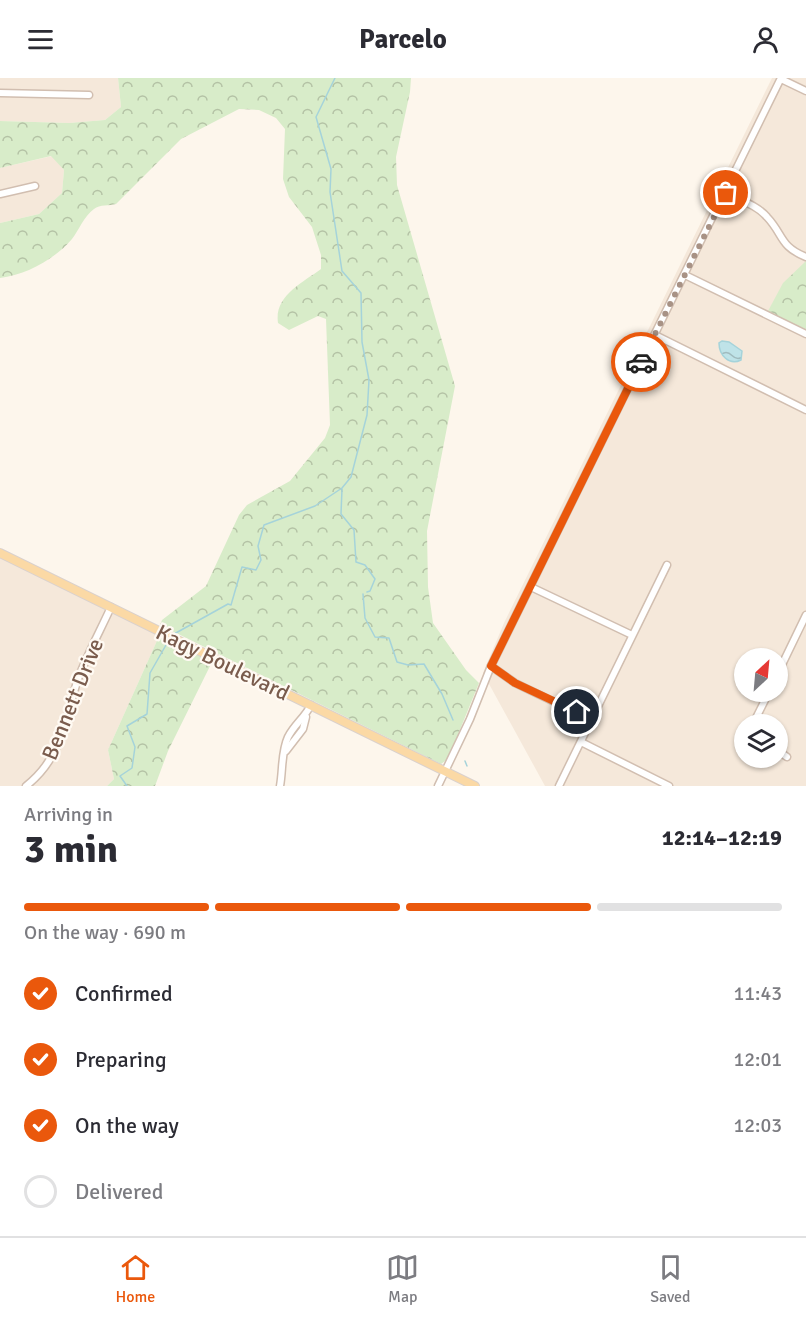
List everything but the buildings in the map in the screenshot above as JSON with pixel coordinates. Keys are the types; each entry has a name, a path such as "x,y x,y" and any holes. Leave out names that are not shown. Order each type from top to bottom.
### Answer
{"main road":[{"name":"Kagy Boulevard","path":"0,553 476,786"}],"street":[{"path":"438,786 470,719 491,666 781,78 806,91"},
{"path":"0,93 89,95"},
{"path":"0,194 35,186"},
{"path":"726,193 761,211 786,246 806,257"},
{"path":"685,274 806,334"},
{"path":"654,335 806,410"},
{"path":"559,786 667,565"},
{"path":"531,587 632,635"},
{"name":"Bennett Drive","path":"26,786 44,770 54,755 62,736 79,677 111,607"},
{"path":"788,652 806,615"},
{"path":"491,666 515,683 592,720"},
{"path":"280,786 284,754 303,729 311,705"},
{"path":"581,742 669,786"}],"shaded area":[{"path":"0,78 118,78 121,107 105,120 69,123 0,121"},
{"path":"772,78 806,78 806,786 545,786 483,673 504,623"},
{"path":"52,156 64,170 62,193 39,214 0,223 0,168"},
{"path":"0,557 160,634 108,750 114,779 107,786 0,786"}],"green space":[{"path":"118,78 411,78 396,157 397,185 455,386 427,531 428,587 433,623 466,670 479,683 448,759 441,764 160,625 162,620 206,586 239,515 247,505 290,481 325,438 330,425 326,319 318,316 289,330 278,323 280,305 291,291 321,269 321,255 312,227 289,197 283,179 285,129 276,118 259,110 239,109 181,139 116,204 99,206 90,212 72,239 57,253 30,270 0,278 0,223 39,214 62,193 64,170 51,156 0,168 0,121 69,123 105,120 121,107"},
{"path":"806,261 806,330 768,311 783,283"},
{"path":"160,634 213,660 168,751 155,786 107,786 114,779 108,750"}],"water":[{"path":"722,341 729,342 742,351 741,360 732,362 723,355 719,347"}],"waterway":[{"path":"174,634 228,604 231,605 242,567 256,570 261,560 258,546 264,525 315,506 342,488 351,477 367,415 369,380 362,342 361,293 342,271 330,192 331,169 316,117 335,78"},
{"path":"342,489 341,514 354,530 356,562 365,565 375,579 370,591 367,592"},
{"path":"363,594 365,618 375,637 389,638 397,662 408,665 424,664 442,694 453,720"},
{"path":"127,786 120,776 132,768 135,747 127,726 147,714 150,673 166,645"},
{"path":"465,761 467,766"}],"way so far":[{"path":"641,362 726,193"}],"route":[{"path":"577,712 515,683 502,676 491,666 641,362"}]}
